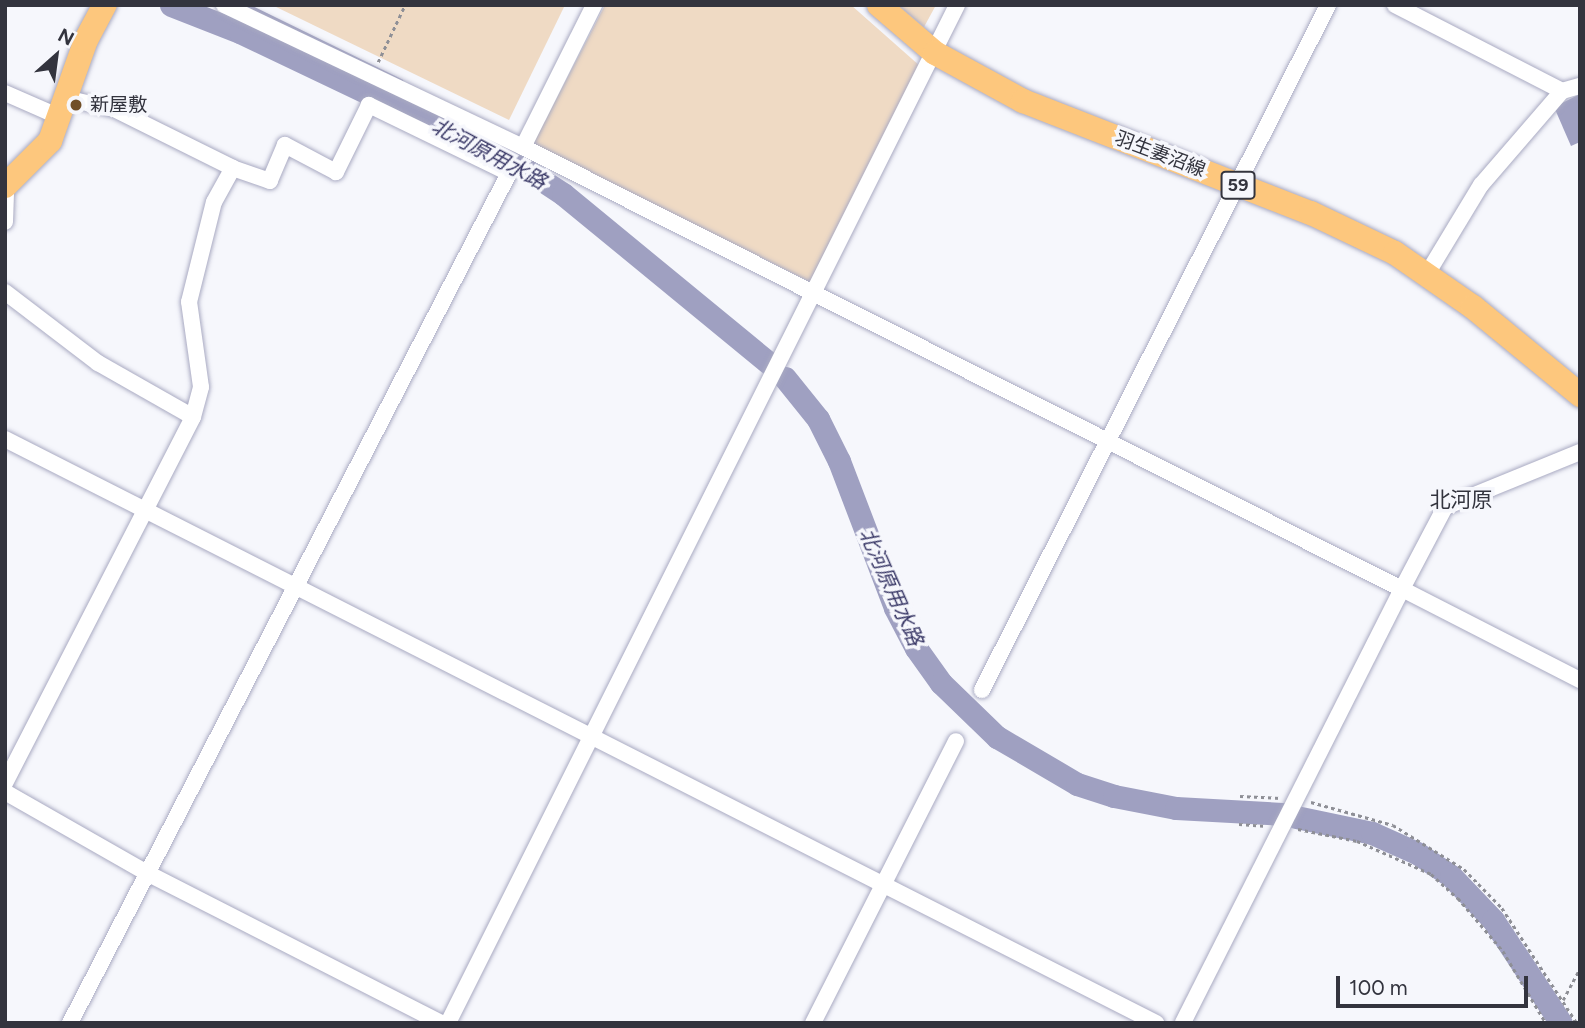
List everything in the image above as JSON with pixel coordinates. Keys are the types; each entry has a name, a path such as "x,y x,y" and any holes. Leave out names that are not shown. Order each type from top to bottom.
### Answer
{"main road":[{"path":"6,186 37,159 65,108 86,40 105,5"},
{"name":"羽生妻沼線","path":"879,5 936,53 1023,101 1349,230 1427,274 1580,395"}],"street":[{"path":"224,5 523,147 1580,681"},
{"path":"523,147 594,5"},
{"path":"447,1023 936,53 957,5"},
{"path":"982,690 1328,5"},
{"path":"1395,5 1562,90"},
{"path":"1427,274 1481,185 1562,90 1580,86"},
{"path":"5,93 65,108 114,110 233,168 270,181 285,145 336,172 369,105 509,173 293,586 70,1023"},
{"path":"5,783 193,417 201,387 189,302 214,202 233,168"},
{"path":"5,222 6,186"},
{"path":"5,292 98,363 193,417"},
{"path":"5,439 1156,1023"},
{"path":"1183,1023 1445,507 1580,452"},
{"path":"813,1023 956,741"},
{"path":"5,792 147,873 442,1023"}],"path":[{"path":"371,77 405,5"},
{"path":"1240,796 1295,798 1394,825 1464,869 1502,908 1577,1023"},
{"path":"1239,824 1282,827 1357,841 1431,874 1468,908 1503,951 1546,1023"},
{"path":"1563,1000 1580,968"}],"shaded area":[{"path":"272,5 565,5 509,120"},
{"path":"605,5 851,5 920,66 814,284 533,144"},
{"path":"898,5 936,5 924,27"}],"water":[{"path":"1580,94 1580,142 1571,146 1554,107"}],"waterway":[{"name":"北河原用水路","path":"171,5 240,32 519,165 563,194 769,363"},
{"path":"246,5 401,81"},
{"name":"北河原用水路","path":"785,378 818,419 839,461 895,608 916,648 941,683 997,737 1077,784 1114,796 1176,808 1282,814"},
{"name":"北河原用水路","path":"1296,817 1372,833 1417,853 1451,876 1493,920 1561,1023"}],"place":[{"name":"新屋敷","path":"76,105"}],"district":[{"name":"北河原","path":"1461,500"}]}
